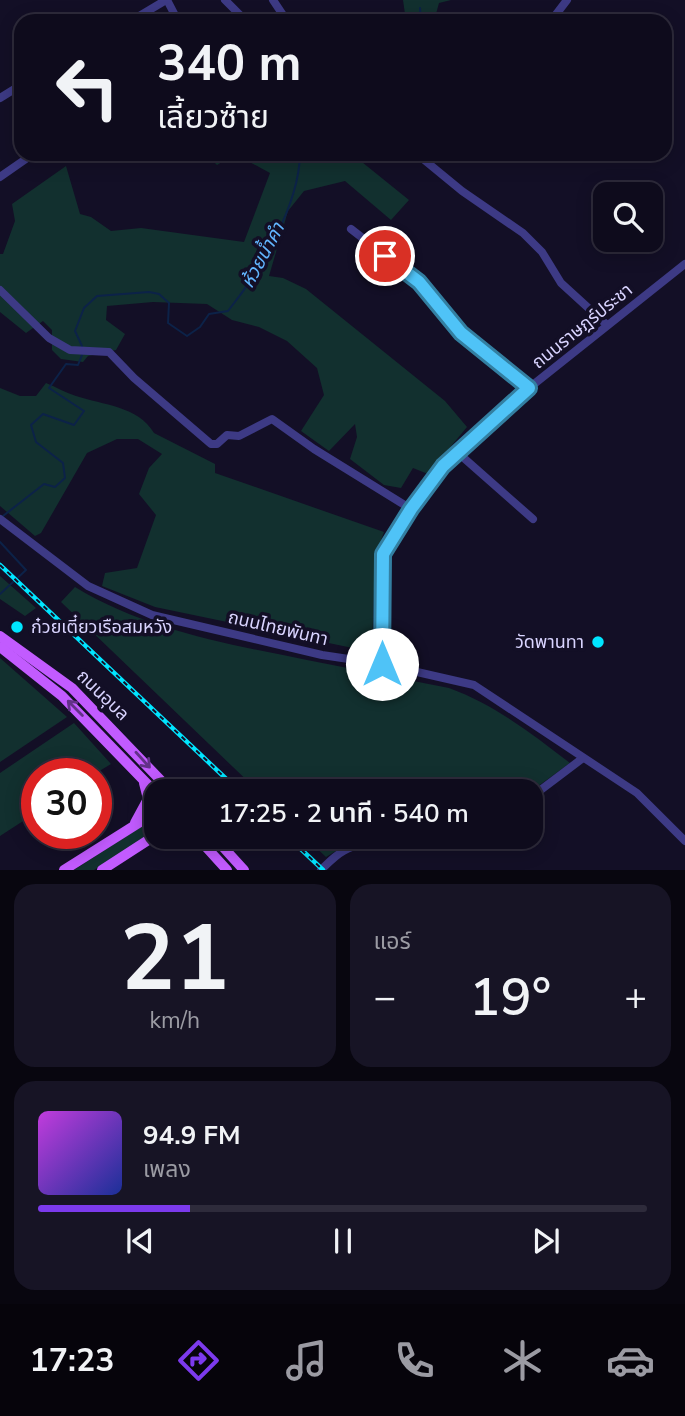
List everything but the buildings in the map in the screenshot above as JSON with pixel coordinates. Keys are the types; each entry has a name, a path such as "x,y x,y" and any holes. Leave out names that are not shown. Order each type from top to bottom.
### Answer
{"main road":[{"name":"ถนนอุบล","path":"0,636 72,688 159,779"},
{"name":"ถนนอุบล","path":"0,647 62,696 143,779"},
{"path":"134,825 148,799 143,779"},
{"path":"64,870 144,819"},
{"path":"102,870 143,843"},
{"path":"205,849 214,856"},
{"path":"208,849 227,870"},
{"path":"225,849 244,870"}],"street":[{"path":"143,14 167,0"},
{"path":"225,0 239,14"},
{"path":"556,14 567,0"},
{"path":"0,177 23,161"},
{"path":"426,161 462,191 523,233 542,252 561,283 607,325"},
{"path":"351,229 419,282 461,333 529,388"},
{"name":"ถนนราษฎร์ประชา","path":"382,664 383,554 411,509 457,452 529,388 685,264"},
{"path":"0,290 49,338 75,351 109,352 119,359 134,378 211,444 217,444 227,435 239,436 272,419 314,449 411,509"},
{"path":"457,452 533,519"},
{"name":"ถนนไทยพันทา","path":"3,522 88,586 152,615 322,655 382,664 474,685 638,793 685,841"},
{"path":"543,788 583,758"},
{"path":"321,870 332,858 348,849"}],"green space":[{"path":"403,0 451,0 439,3 436,14 405,14"},
{"path":"248,161 361,161 409,200 391,220 345,181 304,191 288,211 269,276 283,278 306,289 445,401 467,427 428,474 413,468 401,488 384,485 350,459 357,437 355,424 329,451 301,431 324,395 317,368 287,341 259,327 232,320 207,304 153,302 107,306 106,320 125,334 116,350 88,356 83,362 61,359 52,350 52,330 43,321 26,333 0,312 0,254 3,254 15,221 12,204 66,166 80,214 91,217 111,231 141,228 244,242 270,173"},
{"path":"46,383 72,395 119,408 139,417 154,433 215,464 215,473 384,532 375,557 372,652 155,607 102,586 105,573 137,568 156,515 139,494 149,468 162,454 138,439 117,439 87,453 41,533 35,536 0,506 0,388 20,396 36,396"},
{"path":"0,576 36,608 25,616 0,599"},
{"path":"75,587 130,614 188,634 449,688 497,711 570,763 543,783 543,779 245,779 61,602"},
{"path":"0,658 67,717 0,762"},
{"path":"74,723 106,758 22,758"},
{"path":"21,759 21,822 0,836 0,773"},
{"path":"144,825 144,838 94,870 74,870 106,849 112,849 112,845"},
{"path":"318,849 339,849 326,857"}],"waterway":[{"name":"ห้วยน้ำคำ","path":"420,8 420,14"},
{"name":"ห้วยน้ำคำ","path":"82,346 75,331 84,308 97,296 149,292 159,294 169,303 168,323 187,336 200,327 209,314 228,311 253,277 276,237 293,195 299,161"},
{"name":"ห้วยน้ำคำ","path":"3,516 44,484 55,487 65,478 63,463 36,442 31,425 43,414 74,425 84,411 49,388 66,364 78,365 82,355"},
{"name":"ห้วยน้ำคำ","path":"0,542 26,570 0,594"}],"railway":[{"path":"0,565 226,779"},
{"path":"301,849 323,870"}],"place":[{"name":"ก๋วยเตี๋ยวเรือสมหวัง","path":"17,627"},
{"name":"วัดพานทา","path":"598,642"}],"route":[{"path":"382,664 383,554 411,509 443,466 529,388 461,333 419,282 385,256"}]}
